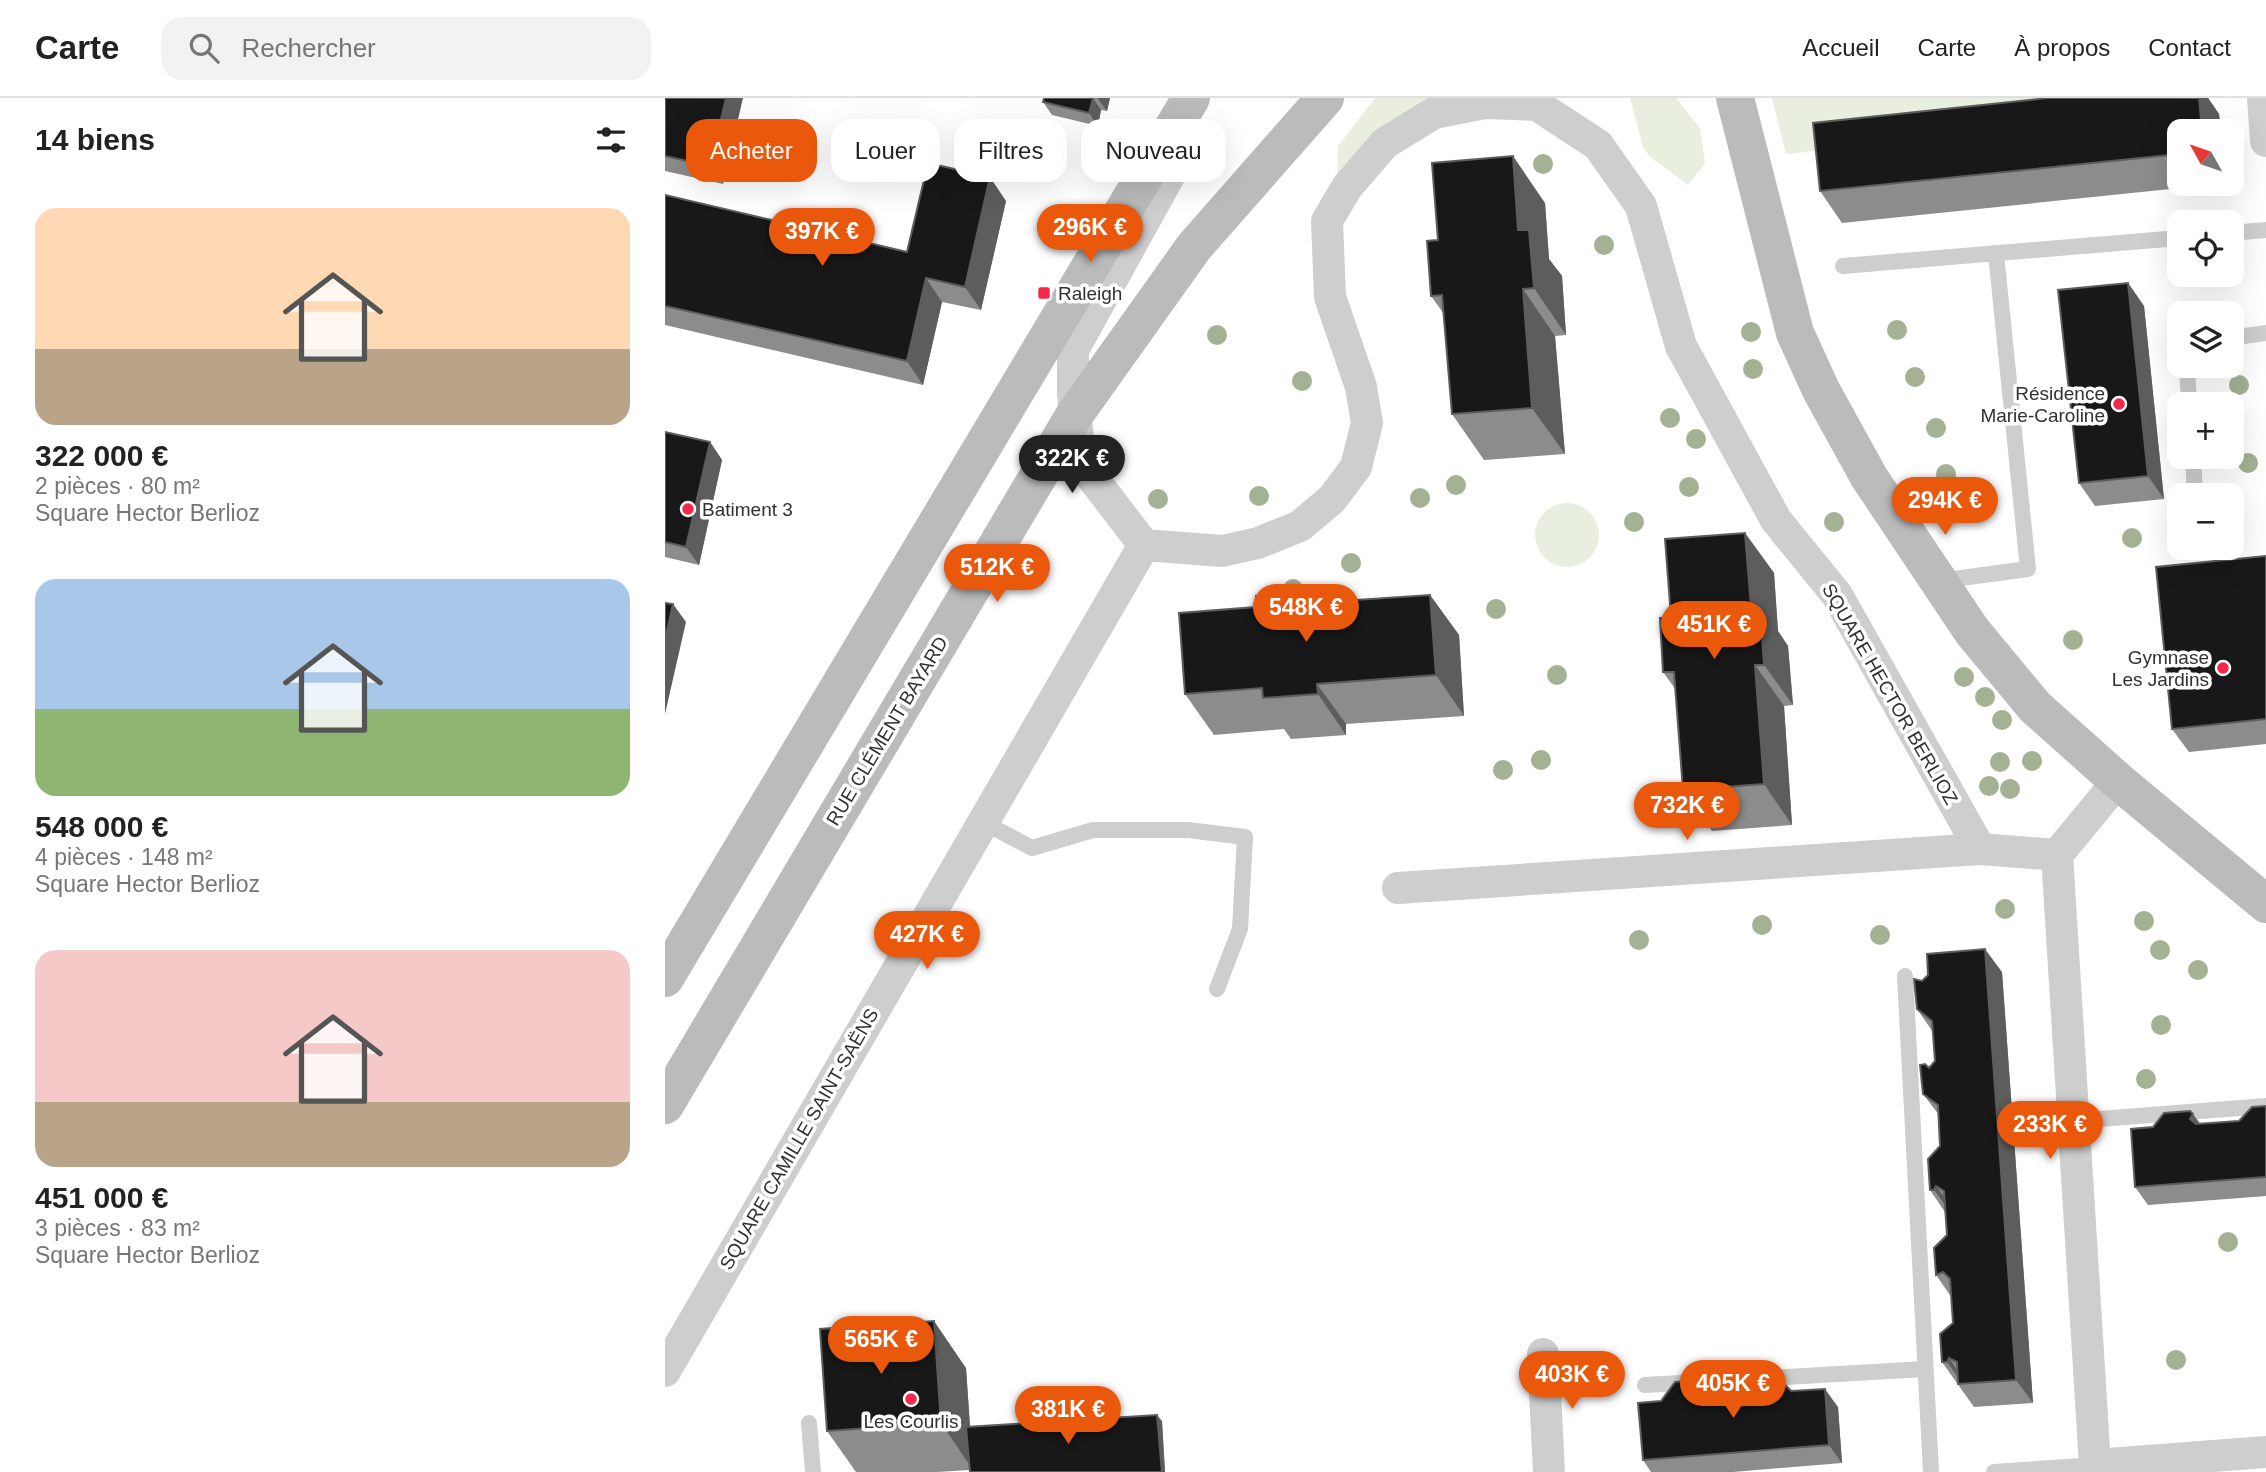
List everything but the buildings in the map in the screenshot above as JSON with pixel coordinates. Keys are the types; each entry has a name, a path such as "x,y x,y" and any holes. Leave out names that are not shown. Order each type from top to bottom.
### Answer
{"main road":[{"name":"RUE CLÉMENT BAYARD","path":"665,1105 1075,414 1194,247 1325,98"},
{"path":"1735,98 1795,333 1821,390 1869,477 1972,631 2035,707 2118,781 2266,904"},
{"path":"665,978 1186,108"}],"street":[{"path":"2263,98 2266,141"},
{"name":"SQUARE HECTOR BERLIOZ","path":"1144,545 1222,551 1258,542 1300,526 1332,499 1356,467 1367,423 1361,387 1330,297 1327,221 1347,187 1385,143 1434,113 1485,103 1537,105 1598,145 1641,206 1681,346 1776,520 1837,594 1980,849"},
{"path":"1144,545 1081,463 1075,414 1073,349 1179,156 1186,108"},
{"name":"SQUARE CAMILLE SAINT-SAËNS","path":"665,1371 1144,545"},
{"path":"2118,781 2057,855 2095,1465 2266,1452"},
{"path":"1398,888 1980,849 2057,855"},
{"path":"1543,1354 1549,1472"}],"lane":[{"path":"2244,232 2266,230"},
{"path":"1843,266 2167,239"},
{"path":"1939,582 2028,569 1996,254"},
{"path":"2244,336 2266,333"},
{"path":"983,822 1032,848 1093,830 1188,830 1245,837 1240,929 1217,989"},
{"path":"1905,976 1931,1472"},
{"path":"2073,1121 2266,1106"},
{"path":"1645,1385 1925,1369"},
{"path":"809,1423 813,1472"},
{"path":"1994,1472 2095,1465"}],"green space":[{"path":"1375,98 1433,98 1337,186 1338,146"},
{"path":"1630,98 1676,98 1700,128 1705,164 1688,185 1650,157 1643,147"},
{"path":"1772,98 2104,98 2107,119 1786,154"},
{"path":"1561,503 1573,503 1590,512 1597,523 1597,547 1590,558 1573,567 1561,567 1549,562 1540,553 1535,541 1535,529 1540,517 1549,508"}],"place":[{"name":"Raleigh","path":"1044,293"},
{"name":"Résidence Marie-Caroline","path":"2119,404"},
{"name":"Batiment 3","path":"688,509"},
{"name":"Gymnase Les Jardins","path":"2223,668"},
{"name":"Les Courlis","path":"911,1399"}]}
